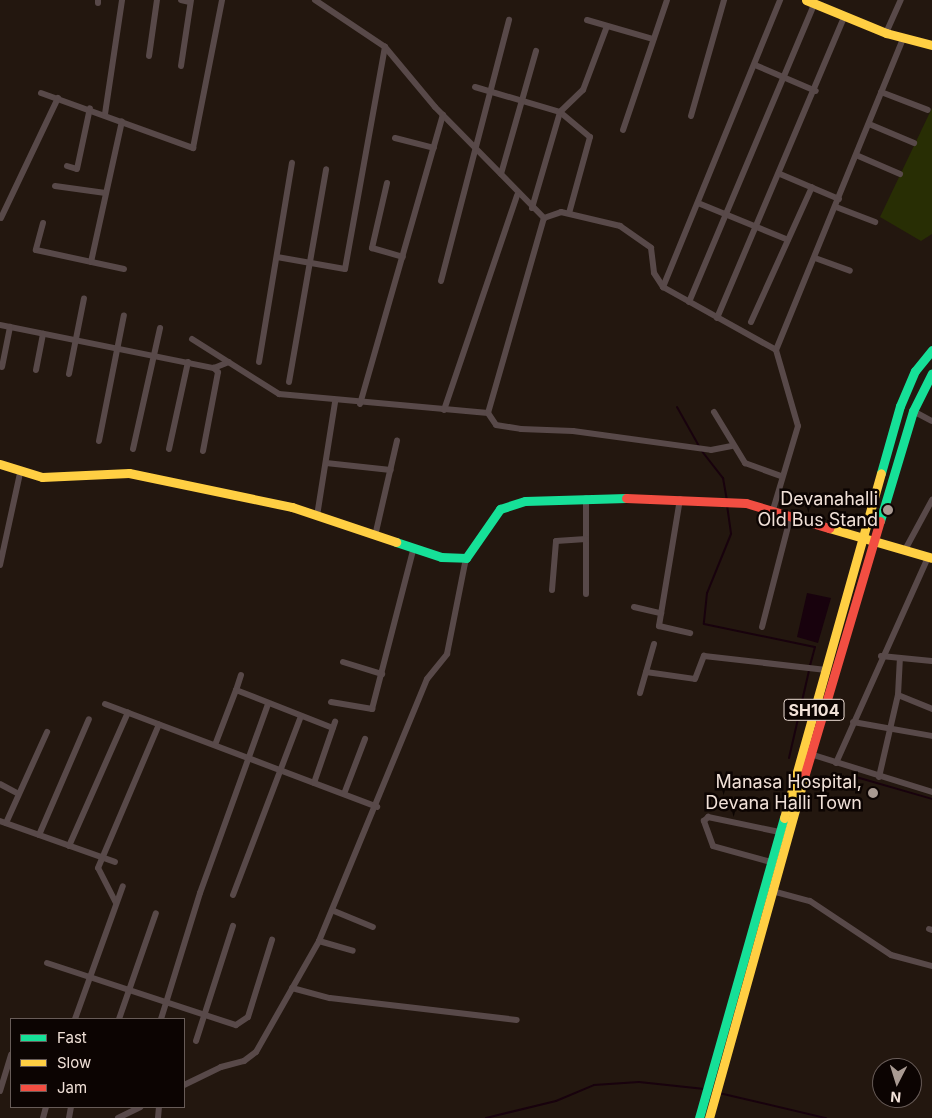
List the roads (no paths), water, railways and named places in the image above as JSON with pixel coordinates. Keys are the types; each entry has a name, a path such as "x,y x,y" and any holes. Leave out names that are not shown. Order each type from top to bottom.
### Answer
{"main road":[{"path":"810,2 903,39 932,45"},
{"name":"SH104","path":"716,1078 779,832 906,389 932,350"},
{"name":"SH104","path":"699,1118 709,1100 716,1078 913,411 932,373"},
{"path":"0,464 20,473 42,477 129,473 317,516 413,551 466,558 500,509 525,501 586,498 680,498 736,503 773,510 864,535 906,548 930,558"},
{"name":"SH104","path":"708,1118 709,1100"}],"street":[{"path":"105,114 122,0"},
{"path":"148,56 156,0"},
{"path":"181,0 190,1 181,66"},
{"path":"41,93 90,108 193,148 222,0"},
{"path":"315,0 385,47 443,115 476,146 501,174 517,195 544,218"},
{"path":"623,130 667,0"},
{"path":"691,116 724,0"},
{"path":"663,287 780,0"},
{"path":"886,33 902,0"},
{"path":"689,302 786,79 810,2"},
{"path":"717,318 816,91 844,17"},
{"path":"441,281 476,146 488,91 509,20"},
{"path":"587,20 653,39"},
{"path":"532,208 560,112 583,90 607,26"},
{"path":"773,510 780,476 798,426 776,350 903,39"},
{"path":"277,257 345,269 385,47"},
{"path":"501,174 536,51"},
{"path":"755,65 816,91"},
{"path":"475,87 560,112 590,137 569,213"},
{"path":"881,92 928,110"},
{"path":"1,218 58,98"},
{"path":"67,166 77,168 90,108"},
{"path":"360,404 443,115"},
{"path":"91,262 122,121"},
{"path":"868,124 914,143"},
{"path":"396,138 434,148"},
{"path":"856,155 900,174"},
{"path":"259,362 292,163"},
{"path":"289,382 326,169"},
{"path":"780,174 839,199"},
{"path":"387,182 372,248 403,257"},
{"path":"55,186 106,193"},
{"path":"752,322 812,187"},
{"path":"444,410 517,195"},
{"path":"698,203 788,240"},
{"path":"836,207 875,222"},
{"path":"544,218 569,213 620,226 651,248 654,273 663,287 776,350"},
{"path":"544,218 488,412 496,425 521,429 573,431 700,448 732,446"},
{"path":"42,222 36,250 124,270"},
{"path":"815,258 850,271"},
{"path":"69,374 84,298"},
{"path":"99,441 124,315"},
{"path":"0,325 214,368 218,372 203,451"},
{"path":"2,367 10,327"},
{"path":"133,449 160,328"},
{"path":"36,370 43,334"},
{"path":"192,339 279,394 335,402 488,412"},
{"path":"169,449 188,362"},
{"path":"214,368 229,362"},
{"path":"317,516 335,402"},
{"path":"913,411 932,421"},
{"path":"714,412 732,446 745,463 780,476"},
{"path":"375,536 397,441"},
{"path":"326,463 391,470"},
{"path":"0,565 20,473"},
{"path":"586,498 586,594"},
{"path":"680,498 659,626 690,633"},
{"path":"906,548 932,500"},
{"path":"762,627 791,515"},
{"path":"552,590 556,541 586,539"},
{"path":"331,702 371,711 413,551"},
{"path":"185,1084 221,1067 244,1061 256,1052 319,941 334,911 377,807 427,679 447,654 466,558"},
{"path":"836,763 881,656 930,558"},
{"path":"634,607 661,613"},
{"path":"640,693 654,644"},
{"path":"646,672 695,679 704,656 826,670"},
{"path":"881,656 932,661"},
{"path":"879,777 898,695 900,659"},
{"path":"343,662 382,674"},
{"path":"215,745 241,675"},
{"path":"236,690 301,716 334,725 314,782"},
{"path":"898,695 932,709"},
{"path":"105,704 377,807"},
{"path":"161,1018 247,758 268,704"},
{"path":"69,846 128,712"},
{"path":"233,895 301,716"},
{"path":"39,835 89,718"},
{"path":"852,722 891,731 932,736"},
{"path":"116,903 98,874 102,858 159,724"},
{"path":"47,732 20,794 3,822 115,862"},
{"path":"344,794 365,739"},
{"path":"802,751 879,777 932,792"},
{"path":"0,784 20,794"},
{"path":"771,862 713,846 704,821 708,817 779,832"},
{"path":"74,1018 88,976 123,886"},
{"path":"772,890 810,901 833,920 857,930 878,948 932,966"},
{"path":"334,911 373,927"},
{"path":"119,1018 156,913"},
{"path":"196,1041 233,926"},
{"path":"47,963 236,1025 246,1022 272,940"},
{"path":"319,941 353,951"},
{"path":"292,988 330,998 517,1020"},
{"path":"0,1091 10,1058"},
{"path":"121,1117 139,1108"}],"waterway":[{"path":"677,407 699,446"},
{"path":"701,450 723,478 727,500"},
{"path":"727,505 731,534 707,593 704,624 815,647 810,666"},
{"path":"789,758 809,671"},
{"path":"856,777 932,799"},
{"path":"486,1118 556,1101 594,1085 639,1082 705,1089"},
{"path":"719,1093 826,1118"}],"place":[{"name":"Devanahalli Old Bus Stand","path":"888,510"},
{"name":"Manasa Hospital, Devana Halli Town","path":"873,793"}]}
